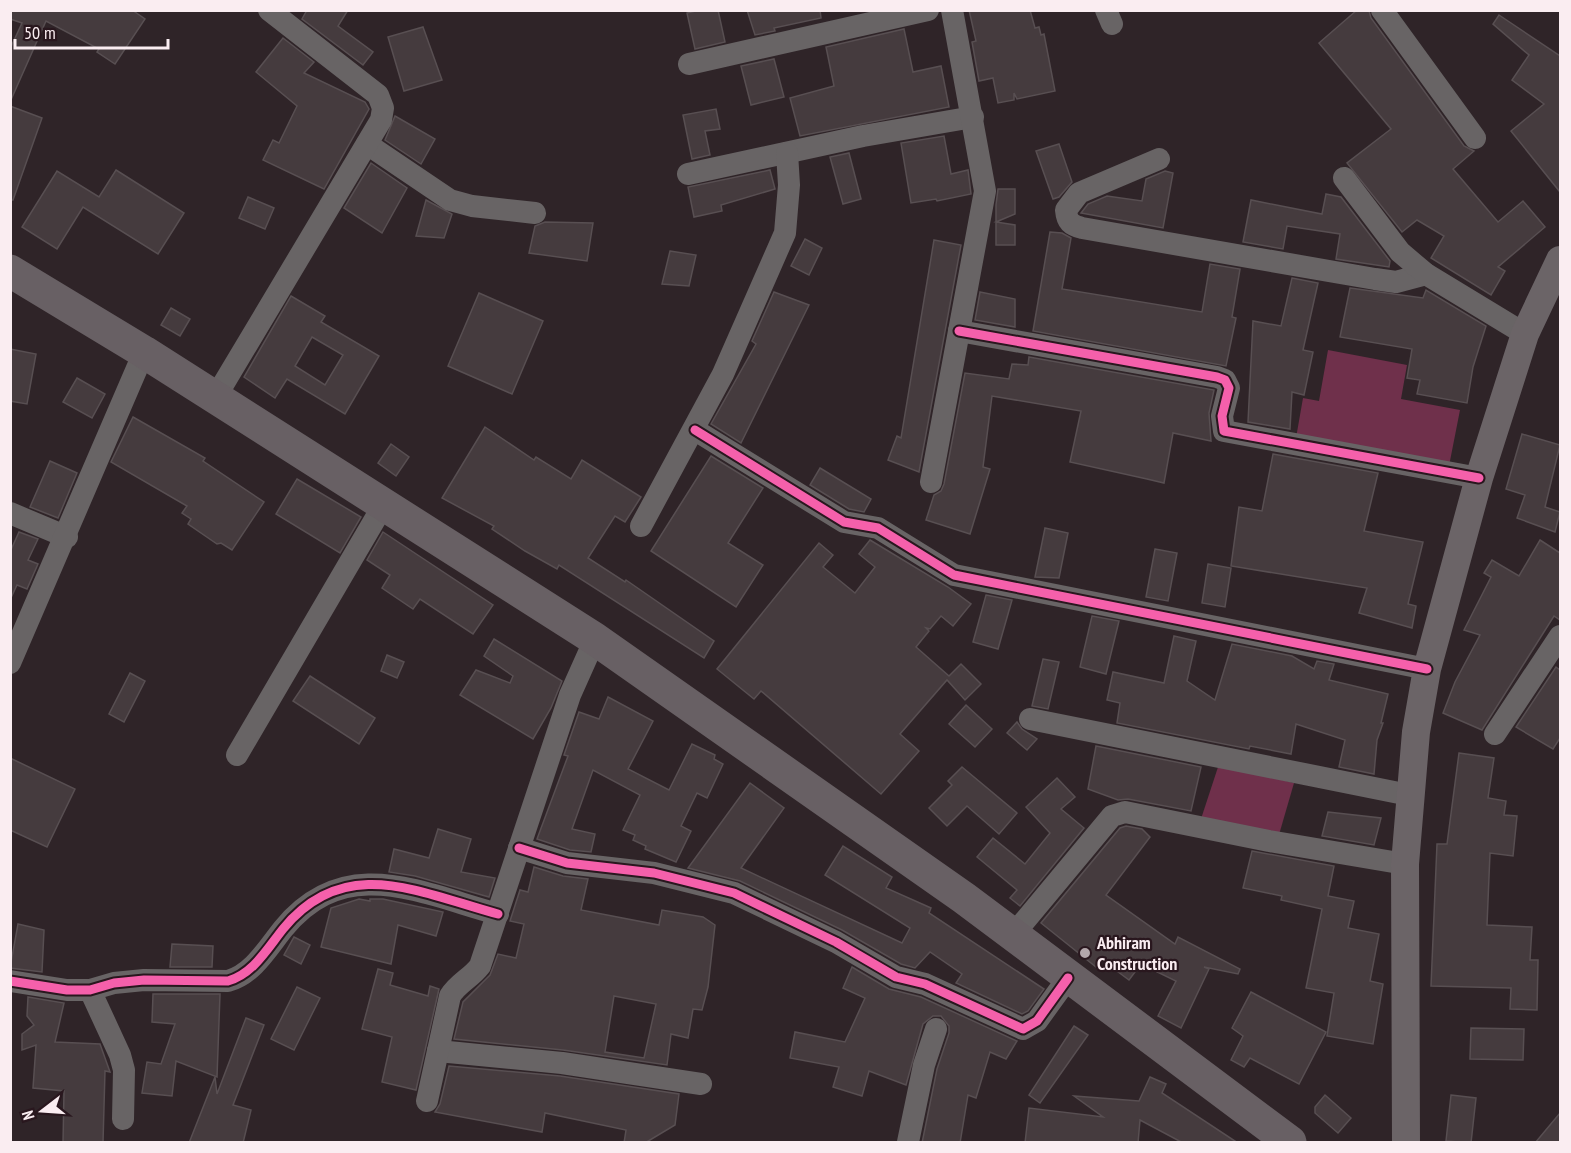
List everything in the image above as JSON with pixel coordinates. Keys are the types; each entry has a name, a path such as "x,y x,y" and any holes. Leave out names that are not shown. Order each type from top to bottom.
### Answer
{"highway":[{"path":"10,271 144,352 595,639 1013,936 1290,1143"}],"main road":[{"path":"1406,1143 1405,864 1409,795 1427,669 1479,478 1525,334 1559,265"}],"street":[{"path":"215,398 381,120 383,108 378,95 269,10"},
{"path":"689,64 928,10"},
{"path":"931,482 985,191 952,10"},
{"path":"1382,10 1475,138"},
{"path":"688,174 973,117"},
{"path":"367,144 450,200 472,206 535,213"},
{"path":"641,525 695,430 754,309 785,233 789,186 787,153"},
{"path":"1159,159 1079,194 1066,210 1067,219 1072,225 1082,228 1375,279 1408,280 1426,274"},
{"path":"1344,178 1400,252 1426,274 1525,334"},
{"path":"960,331 1216,377 1225,380 1229,388 1222,416 1224,430 1479,478"},
{"path":"10,663 67,537 144,352"},
{"path":"695,430 844,522 879,528 954,575 1427,669"},
{"path":"237,755 384,504"},
{"path":"10,513 67,537"},
{"path":"1495,734 1560,636"},
{"path":"427,1101 450,996 455,988 473,975 480,966 570,696 595,639"},
{"path":"1030,719 1409,795"},
{"path":"1013,936 1112,816 1125,812 1269,841 1405,864"},
{"path":"519,849 567,863 654,873 734,892 836,942 896,977 925,984 1023,1029 1037,1021 1068,978"},
{"path":"11,984 90,990 114,983 144,980 228,981 241,978 309,902 332,890 360,884 383,884 498,914"},
{"path":"90,990 120,1055 124,1071 123,1119"},
{"path":"908,1143 924,1065 936,1029"},
{"path":"438,1051 562,1063 701,1084"}],"shaded area":[{"path":"1328,350 1407,365 1401,399 1460,410 1449,466 1296,438 1303,398 1319,401"},
{"path":"1219,764 1294,783 1276,845 1198,828"}],"building":[{"path":"10,10 132,10 145,19 115,64 97,52 99,49 46,21 10,102 10,49 22,23 10,19"},
{"path":"307,10 348,10 338,26 373,52 363,65 302,19"},
{"path":"718,10 725,42 695,49 687,13"},
{"path":"747,10 820,10 821,18 774,28 775,31 755,35"},
{"path":"969,10 1030,10 1035,28 1039,27 1041,35 1044,34 1055,91 1017,99 1014,93 1014,100 998,103 993,78 979,81 972,42 976,41"},
{"path":"1357,10 1369,11 1371,18 1464,146 1474,151 1453,169 1498,222 1523,201 1545,227 1498,267 1505,271 1491,295 1431,258 1444,236 1417,220 1402,232 1347,163 1391,129 1319,43"},
{"path":"1499,15 1560,56 1560,192 1511,131 1544,104 1512,80 1529,55 1493,24"},
{"path":"423,27 442,80 404,91 388,37"},
{"path":"904,29 913,72 941,66 949,107 800,136 790,98 834,86 826,47"},
{"path":"283,38 314,62 304,73 365,102 369,109 324,189 263,160 273,140 279,143 297,106 256,72"},
{"path":"774,59 784,97 751,105 741,66"},
{"path":"10,106 42,118 13,200 10,200"},
{"path":"716,109 720,129 705,131 710,155 692,159 683,115"},
{"path":"395,116 435,139 421,164 385,140"},
{"path":"944,136 951,174 968,170 971,194 937,201 936,199 911,203 901,143"},
{"path":"1059,144 1072,182 1059,197 1053,199 1036,151"},
{"path":"849,153 861,199 843,204 830,157"},
{"path":"371,163 407,188 382,233 344,208"},
{"path":"116,170 184,213 158,254 83,207 57,249 22,227 57,171 99,197"},
{"path":"770,170 775,189 721,205 722,211 694,217 688,187"},
{"path":"1165,171 1173,173 1163,228 1081,213 1088,204 1107,196 1142,201 1146,179"},
{"path":"998,189 1015,189 1015,214 996,222"},
{"path":"1326,194 1341,197 1390,261 1389,267 1336,259 1340,234 1287,226 1283,249 1243,242 1251,200 1322,214"},
{"path":"248,197 274,208 265,229 239,218"},
{"path":"426,200 452,214 444,238 416,236"},
{"path":"545,222 593,223 587,261 529,253 535,226"},
{"path":"996,222 1015,225 1015,245 996,245"},
{"path":"1050,232 1062,233 1071,238 1062,289 1202,312 1210,264 1240,269 1232,317 1236,318 1226,366 1033,331"},
{"path":"805,239 822,248 809,275 791,266"},
{"path":"934,240 961,245 919,472 888,460 897,436 901,438"},
{"path":"670,251 696,255 689,286 662,284"},
{"path":"1292,278 1318,283 1303,350 1313,352 1304,395 1292,392 1290,429 1248,422 1253,321 1281,326"},
{"path":"1350,288 1423,298 1426,290 1486,326 1473,367 1467,403 1417,394 1420,380 1407,378 1412,349 1340,337"},
{"path":"774,292 809,305 741,443 711,424 756,344 752,341"},
{"path":"980,292 1015,299 1015,327 975,320"},
{"path":"479,293 543,321 512,394 448,366"},
{"path":"291,296 325,316 321,322 379,356 345,414 287,379 275,398 244,377","holes":["312,337 343,355 325,385 295,366"]},
{"path":"171,308 190,319 180,336 161,325"},
{"path":"10,349 36,354 27,404 10,401"},
{"path":"1029,357 1214,390 1209,413 1211,441 1173,433 1164,483 1070,462 1081,411 992,396 983,467 990,469 970,534 926,520 934,495 941,491 944,484 965,373 1009,379 1012,364 1028,365"},
{"path":"77,378 105,394 92,418 63,402"},
{"path":"133,417 205,458 203,461 264,502 232,550 221,543 217,544 188,524 191,519 182,513 187,506 111,462"},
{"path":"485,427 534,460 536,457 571,479 582,460 641,497 625,522 615,516 588,558 625,582 626,580 714,641 704,658 559,565 557,569 525,551 492,529 494,526 442,498"},
{"path":"1522,434 1560,445 1545,507 1560,512 1555,532 1517,518 1525,495 1506,489"},
{"path":"391,444 409,457 396,476 378,463"},
{"path":"1273,454 1378,473 1364,531 1423,542 1408,604 1416,606 1412,628 1359,613 1367,588 1231,566 1239,507 1262,511"},
{"path":"711,456 763,488 728,543 763,565 736,607 651,551"},
{"path":"50,461 77,473 58,518 30,507"},
{"path":"820,468 871,499 864,512 849,509 810,485"},
{"path":"297,479 361,517 340,553 276,514"},
{"path":"1045,528 1068,533 1059,578 1035,577"},
{"path":"19,532 38,539 28,560 38,564 27,589 17,585 10,600 10,552"},
{"path":"383,532 493,605 473,634 420,599 413,609 382,588 390,575 367,560"},
{"path":"870,540 948,587 971,604 953,626 941,616 930,629 926,628 929,631 916,647 949,676 961,664 981,684 965,700 947,680 900,734 919,751 881,794 761,691 754,699 717,669 819,543 833,555 823,567 855,593 875,567 859,554"},
{"path":"1540,540 1560,553 1560,620 1554,616 1482,730 1443,713 1455,682 1480,635 1464,630 1491,577 1484,573 1492,560 1519,576"},
{"path":"1155,549 1177,553 1168,601 1146,597"},
{"path":"1208,564 1231,568 1225,607 1202,603"},
{"path":"986,595 1012,600 998,649 973,642"},
{"path":"1092,616 1119,621 1106,674 1080,667"},
{"path":"1174,636 1196,641 1187,681 1215,700 1232,644 1292,656 1314,669 1317,661 1334,664 1329,680 1388,694 1381,723 1383,723 1377,740 1374,774 1339,767 1345,740 1296,724 1291,754 1250,746 1249,749 1117,723 1120,703 1107,700 1113,672 1164,683"},
{"path":"494,639 562,681 551,708 533,739 460,695 476,670 510,683 513,676 484,656"},
{"path":"387,655 404,662 397,678 381,671"},
{"path":"1043,659 1059,662 1048,709 1032,706"},
{"path":"1556,667 1560,670 1560,738 1553,749 1516,727"},
{"path":"130,673 145,681 124,722 109,714"},
{"path":"310,676 375,718 359,744 293,701"},
{"path":"608,697 653,721 628,769 669,790 692,744 715,755 714,759 723,764 707,798 697,793 681,826 691,831 676,862 645,849 646,846 633,840 635,835 623,830 640,795 593,770 572,829 595,834 591,852 570,850 537,839 568,756 564,755 579,712 599,719"},
{"path":"966,705 992,729 975,747 949,724"},
{"path":"1017,722 1022,729 1037,739 1027,750 1007,733"},
{"path":"1096,746 1201,767 1191,811 1128,799 1118,800 1088,789"},
{"path":"1459,753 1494,758 1488,798 1506,801 1504,815 1517,816 1513,856 1490,853 1487,925 1532,927 1530,960 1538,960 1537,1010 1510,1009 1511,988 1431,986 1437,844 1447,844"},
{"path":"10,758 75,789 47,847 10,830"},
{"path":"962,767 1017,813 999,834 967,806 947,826 929,808 952,785 948,781"},
{"path":"1057,778 1075,797 1061,809 1084,828 1020,906 1010,898 1017,890 977,857 993,838 1025,864 1050,833 1026,807"},
{"path":"750,783 784,808 741,868 902,943 910,928 825,875 843,846 892,877 886,888 931,908 929,913 1044,989 1028,1011 1022,1014 956,983 962,974 930,952 915,968 901,964 842,930 740,881 688,868"},
{"path":"1328,812 1381,818 1374,845 1322,836"},
{"path":"1126,826 1142,829 1150,837 1106,895 1175,944 1178,937 1240,969 1238,974 1204,967 1209,969 1181,1028 1158,1016 1176,981 1141,964 1129,980 1102,960 1096,967 1041,923 1120,828"},
{"path":"438,829 471,839 461,872 495,878 489,897 415,876 389,872 394,849 429,858"},
{"path":"1252,851 1334,866 1328,896 1354,901 1348,928 1379,934 1370,981 1383,984 1373,1044 1327,1036 1334,993 1306,988 1322,909 1281,900 1282,896 1243,888"},
{"path":"534,867 563,876 588,879 581,910 659,925 662,910 703,917 715,925 708,987 702,1010 693,1009 688,1038 671,1034 667,1065 563,1050 454,1039 463,1002 490,975 498,954 516,958 524,924 510,921 520,890 528,892","holes":["614,996 656,1004 644,1058 605,1052"]},
{"path":"359,899 370,901 370,899 383,899 443,912 436,936 398,925 391,964 321,947 331,908"},
{"path":"18,924 44,930 42,972 10,968"},
{"path":"294,937 310,945 301,964 284,955"},
{"path":"172,944 213,946 212,967 170,967"},
{"path":"852,967 889,989 921,997 1017,1041 1006,1059 990,1052 976,1098 968,1095 960,1143 922,1143 937,1069 949,1033 949,1026 941,1016 933,1016 923,1024 906,1085 869,1071 862,1096 833,1087 839,1067 790,1058 795,1032 845,1042 865,998 843,988"},
{"path":"378,969 393,973 390,985 428,996 430,986 439,989 416,1090 382,1082 392,1037 362,1029"},
{"path":"297,987 320,998 294,1050 271,1039"},
{"path":"1251,992 1326,1032 1299,1084 1250,1058 1244,1067 1231,1060 1243,1036 1232,1028"},
{"path":"153,994 220,994 217,1077 176,1061 172,1096 142,1093 147,1062 161,1064 175,1024 152,1022"},
{"path":"28,997 64,1003 55,1042 100,1044 110,1072 105,1071 103,1143 63,1143 64,1091 33,1088 36,1045 22,1050 22,1034 34,1025 27,1016"},
{"path":"246,1018 264,1025 233,1105 251,1110 243,1143 189,1143 215,1077 217,1094"},
{"path":"1074,1026 1088,1035 1040,1103 1029,1095"},
{"path":"1471,1028 1524,1029 1523,1060 1470,1059"},
{"path":"449,1066 560,1076 679,1094 675,1125 645,1143 624,1143 626,1130 545,1113 542,1132 435,1112 440,1104"},
{"path":"1150,1077 1166,1084 1162,1093 1238,1143 1183,1143 1140,1120 1138,1143 1025,1143 1029,1108 1103,1117 1074,1096 1139,1101"},
{"path":"1325,1095 1351,1118 1338,1133 1315,1113 1315,1107"},
{"path":"1451,1095 1476,1098 1471,1143 1446,1141"},
{"path":"1560,1113 1560,1143 1535,1143"}],"cycle path":[{"path":"959,331 1217,377 1225,380 1229,388 1222,416 1224,431 1479,478"},
{"path":"695,430 844,522 878,528 954,575 1427,669"},
{"path":"519,848 567,863 654,873 734,893 836,942 896,977 925,984 1023,1029 1037,1021 1068,978"},
{"path":"10,981 67,990 90,990 114,983 144,980 228,981 237,978 252,967 283,929 307,906 332,892 358,885 384,885 412,889 498,914"}],"place":[{"name":"Abhiram Construction","path":"1085,953"}]}
